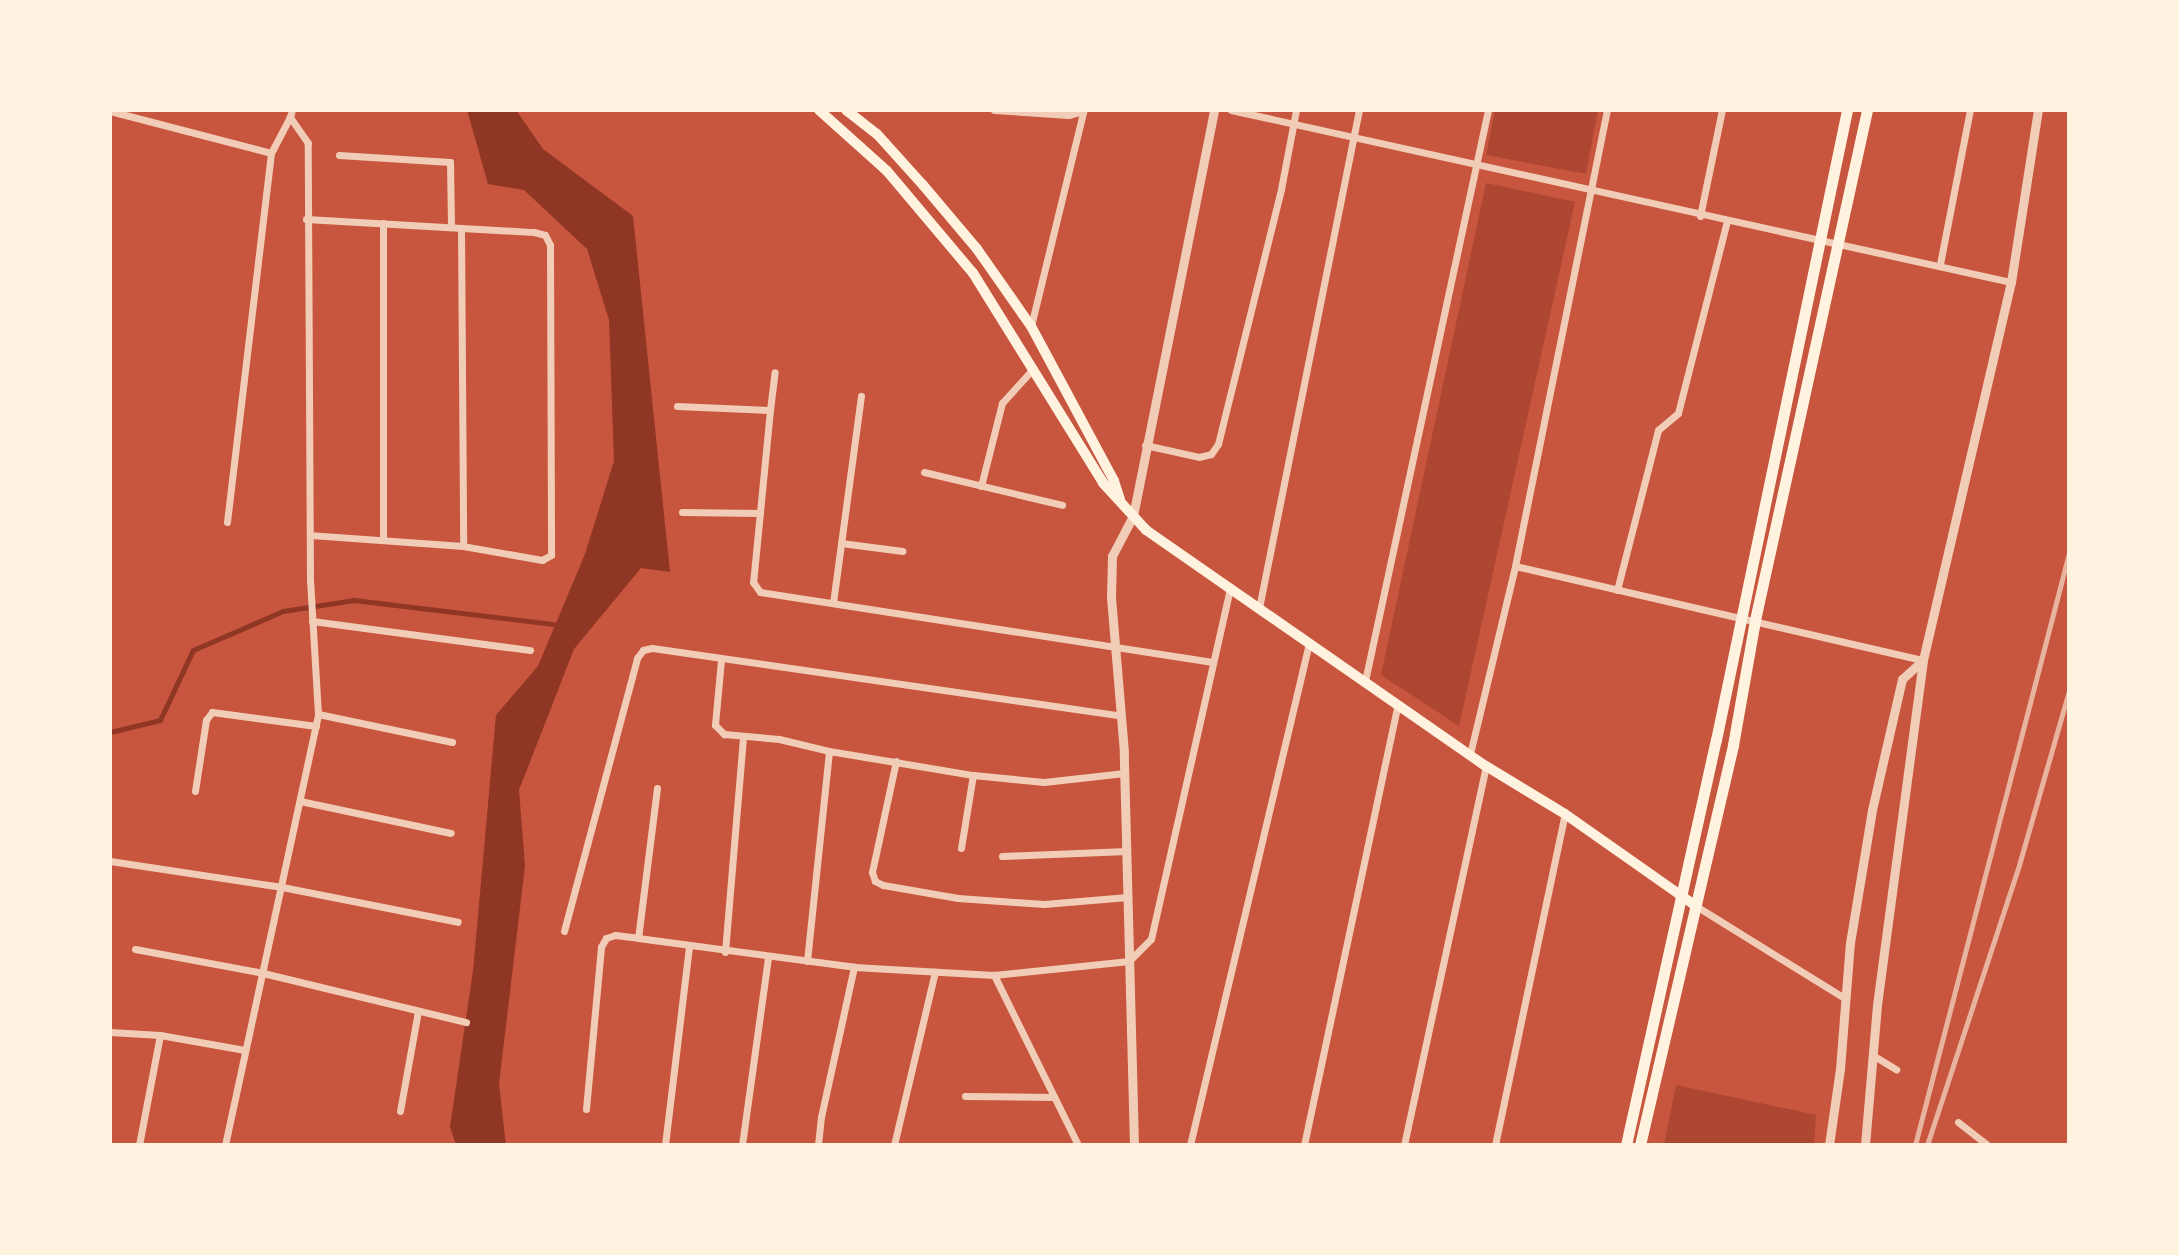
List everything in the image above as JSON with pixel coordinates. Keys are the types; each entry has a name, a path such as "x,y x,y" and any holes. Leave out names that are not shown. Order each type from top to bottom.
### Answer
{"main road":[{"path":"819,110 887,171 973,273 1103,483 1146,530 1486,766 1565,814 1696,906"},
{"path":"846,110 877,134 923,185 977,249 1031,326 1114,481 1120,502"},
{"path":"1626,1145 1847,110"},
{"path":"1640,1145 1733,745 1755,620 1867,110"}],"street":[{"path":"994,110 1069,115 1084,111 1031,326"},
{"path":"1134,1145 1127,851 1112,556 1133,516 1214,110"},
{"path":"1231,110 1700,216 1838,242 2011,282"},
{"path":"1145,445 1199,457 1211,454 1218,444 1257,290 1296,110"},
{"path":"1259,608 1359,110"},
{"path":"1365,681 1488,110"},
{"path":"1470,754 1515,566 1607,110"},
{"path":"1700,216 1722,110"},
{"path":"1940,264 1970,110"},
{"path":"1865,1145 1877,1005 1923,660 2011,282 2038,110"},
{"path":"110,111 271,153"},
{"path":"227,522 271,153 291,113"},
{"path":"225,1145 318,714 312,618 306,219 308,143 291,113"},
{"path":"339,155 450,162 451,227"},
{"path":"306,219 534,232 545,235 550,245 551,555 542,560 463,546 311,535"},
{"path":"1617,590 1658,430 1678,413 1727,221"},
{"path":"383,223 383,538"},
{"path":"461,228 463,546"},
{"path":"981,486 1002,403 1032,370"},
{"path":"775,372 755,588 1115,649 1213,662"},
{"path":"833,603 861,396"},
{"path":"677,406 770,410"},
{"path":"924,472 1062,505"},
{"path":"682,512 760,513"},
{"path":"841,543 902,551"},
{"path":"1515,566 1923,660"},
{"path":"586,1109 601,947 606,938 615,935 689,948 854,967 994,975 1129,961 1151,939 1230,588"},
{"path":"312,618 530,650"},
{"path":"1190,1145 1309,643"},
{"path":"564,931 637,658 643,650 652,648 1121,716"},
{"path":"721,660 715,725 724,734 779,739 829,751 973,775 1044,782 1124,773"},
{"path":"1829,1145 1850,943 1882,766 1902,679 1923,660"},
{"path":"1304,1145 1398,704"},
{"path":"195,791 206,720 212,712 316,726"},
{"path":"318,714 452,742"},
{"path":"725,952 743,737"},
{"path":"807,961 829,751"},
{"path":"896,761 872,872 875,881 958,898 1044,904 1128,897"},
{"path":"1404,1145 1486,766"},
{"path":"961,848 973,775"},
{"path":"638,938 657,788"},
{"path":"300,801 451,833"},
{"path":"1495,1145 1565,814"},
{"path":"1002,856 1127,851"},
{"path":"110,861 282,887 458,922"},
{"path":"1696,906 1846,999"},
{"path":"665,1145 689,948"},
{"path":"135,949 263,973 466,1022"},
{"path":"742,1145 768,957"},
{"path":"818,1145 821,1117 854,967"},
{"path":"894,1145 935,972"},
{"path":"994,975 1078,1145"},
{"path":"400,1111 418,1011"},
{"path":"110,1032 160,1035 245,1050"},
{"path":"139,1145 160,1035"},
{"path":"1874,1056 1896,1069"},
{"path":"965,1096 1054,1097"},
{"path":"1958,1122 1987,1145"}],"shaded area":[{"path":"467,110 516,110 543,149 633,216 670,572 641,568 574,649 519,790 525,866 499,1084 506,1145 456,1145 450,1127 473,971 496,715 538,666 585,554 614,461 609,320 587,249 524,190 488,184"},
{"path":"1495,110 1598,110 1586,174 1486,155"},
{"path":"1486,183 1575,202 1459,726 1381,675"},
{"path":"1676,1085 1816,1115 1814,1145 1664,1145"}],"waterway":[{"path":"110,732 160,720 193,650 283,611 354,600 561,625"}],"railway":[{"path":"1915,1145 2069,553"},
{"path":"1927,1145 2019,865 2069,691"}]}
